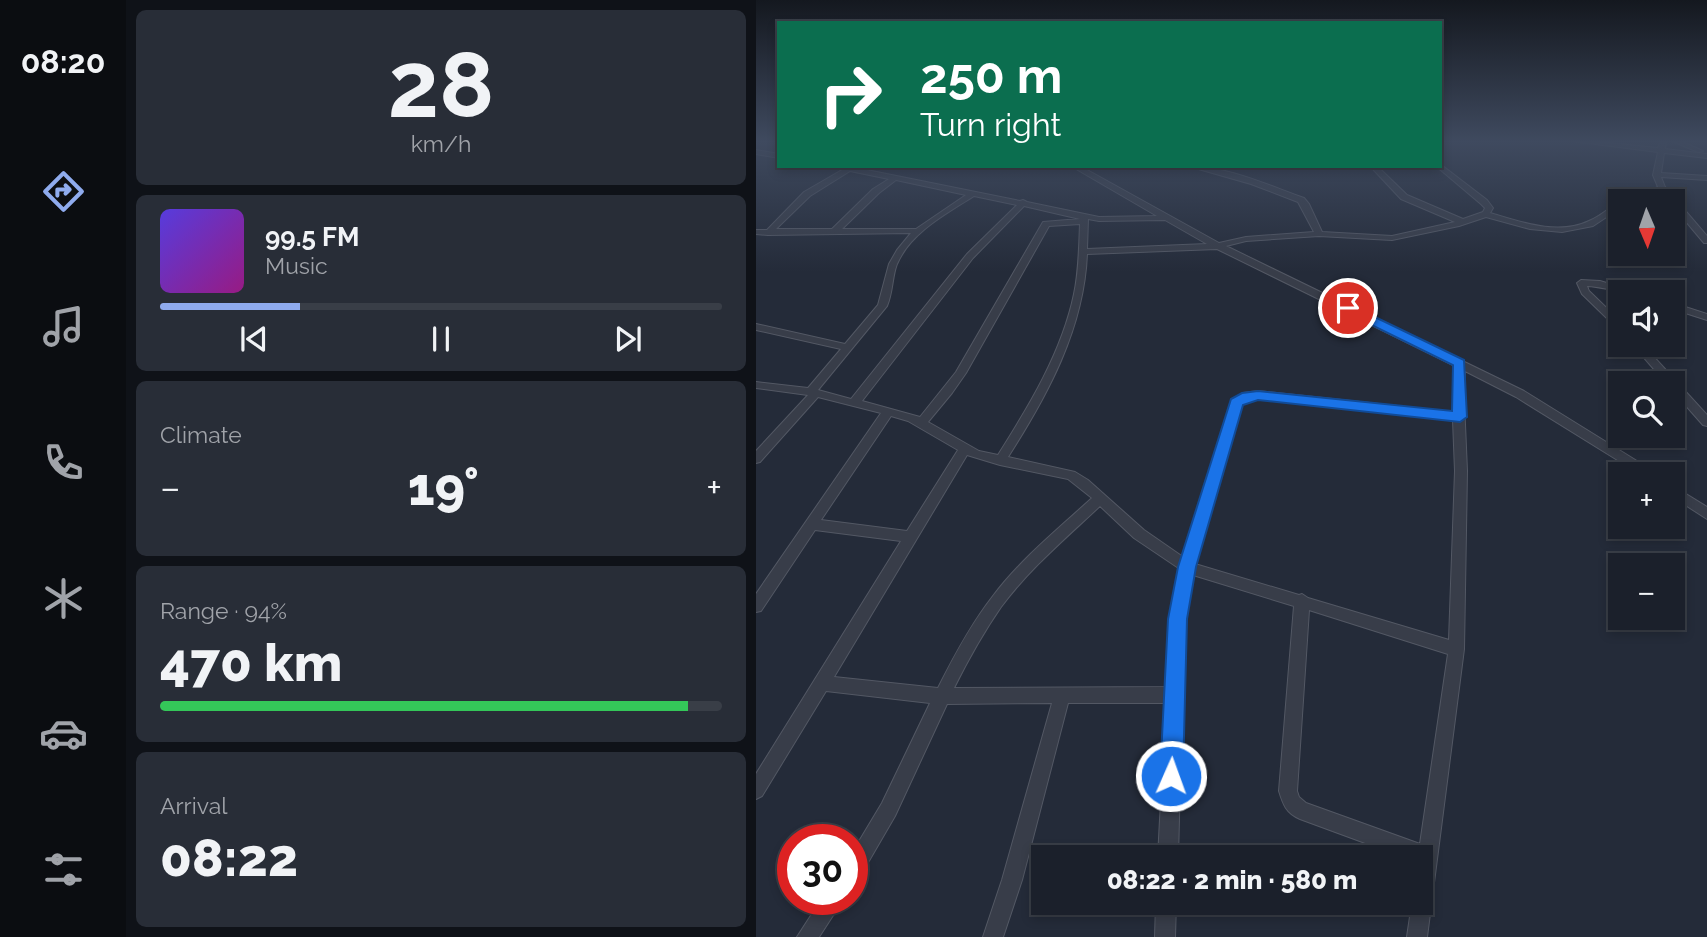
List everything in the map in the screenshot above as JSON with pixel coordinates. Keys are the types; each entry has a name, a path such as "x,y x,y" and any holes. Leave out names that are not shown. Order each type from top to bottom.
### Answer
{"street":[{"path":"768,233 807,194 822,185"},
{"path":"833,233 885,185"},
{"path":"933,185 1023,202 1084,218"},
{"path":"1106,185 1217,246 1460,363 1556,415 1629,462"},
{"path":"1263,185 1301,200 1319,234"},
{"path":"1392,185 1404,197 1464,222"},
{"path":"1462,185 1489,208 1486,214"},
{"path":"1661,185 1707,241"},
{"path":"756,459 883,306 895,259 907,241 974,192"},
{"path":"853,404 891,360 971,255 1023,202"},
{"path":"1084,252 1217,246 1246,239 1319,234 1392,238 1464,222 1486,214 1530,227 1562,230 1590,223 1608,212"},
{"path":"920,424 938,406 975,352 1015,275 1040,240 1046,224 1084,218 1165,218"},
{"path":"1000,461 1021,429 1076,308 1084,252 1084,218"},
{"path":"756,232 919,231"},
{"path":"1608,286 1581,283 1585,292 1608,314"},
{"path":"1685,310 1707,317"},
{"path":"756,327 848,348"},
{"path":"1649,357 1707,422"},
{"path":"1429,845 1456,649 1461,471 1460,363"},
{"path":"756,385 813,392 888,412 920,424 964,450 1000,461 1071,475 1139,534 1187,567 1456,649"},
{"path":"1168,845 1177,619 1187,567 1231,417 1240,399 1258,395 1460,417"},
{"path":"756,606 888,412"},
{"path":"756,790 964,450"},
{"path":"868,847 877,834 941,696 986,617 1015,580 1099,499"},
{"path":"1685,499 1707,514"},
{"path":"810,524 912,537"},
{"path":"1302,600 1288,791 1292,803 1300,810 1397,845"},
{"path":"823,683 941,696 1174,695"},
{"path":"993,937 1012,880 1062,695"},
{"path":"807,937 822,915"},
{"path":"1165,937 1166,915"},
{"path":"1417,937 1420,915"}],"route":[{"path":"1171,776 1177,619 1187,567 1231,417 1240,399 1258,395 1460,417 1460,363 1348,308"}]}
